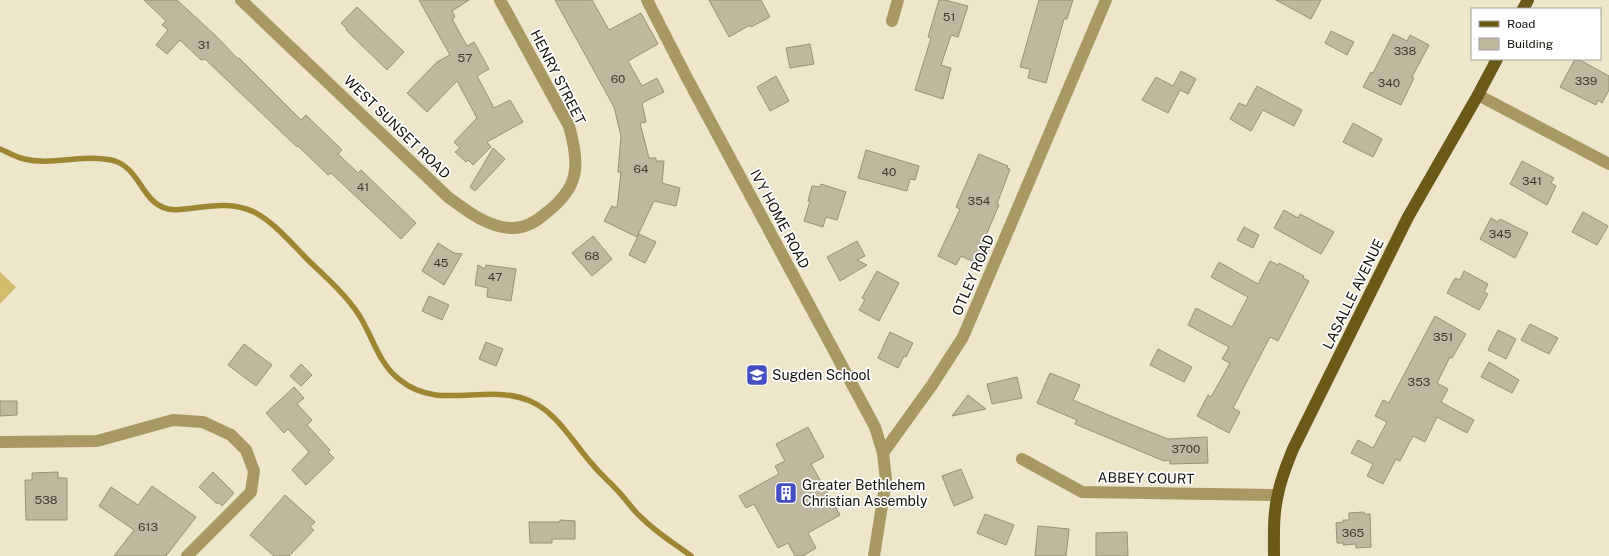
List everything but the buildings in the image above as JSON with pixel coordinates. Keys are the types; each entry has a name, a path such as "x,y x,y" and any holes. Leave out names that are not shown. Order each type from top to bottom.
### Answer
{"main road":[{"name":"LASALLE AVENUE","path":"1274,556 1274,526 1277,495 1283,473 1293,449 1408,217 1496,60"}],"street":[{"name":"WEST SUNSET ROAD","path":"241,0 448,196 467,212 499,226 513,228 528,226 549,211"},
{"name":"HENRY STREET","path":"500,0 565,120 575,149 576,160 573,181 561,201 549,211"},
{"name":"IVY HOME ROAD","path":"647,0 690,85 875,427 883,454"},
{"path":"892,21 898,0"},
{"name":"OTLEY ROAD","path":"883,454 932,385 963,337 1106,0"},
{"path":"1478,95 1609,164"},
{"path":"0,442 97,441 173,420 203,422 231,435 246,450 254,471 251,492 187,556"},
{"path":"874,556 886,480 883,454"},
{"name":"ABBEY COURT","path":"1022,460 1082,492 1277,495"}],"shaded area":[{"path":"0,272 16,287 0,304"}],"waterway":[{"path":"0,149 15,156 35,161 92,158 115,161 130,171 152,200 159,206 168,209 181,210 209,206 232,206 254,212 283,234 336,286 359,315 386,366 400,380 415,389 431,394 447,396 496,394 513,396 530,401 540,406 557,421 639,516 660,534 691,556"}],"place":[{"name":"Sugden School","path":"757,375"},
{"name":"Greater Bethlehem Christian Assembly","path":"786,493"}]}
